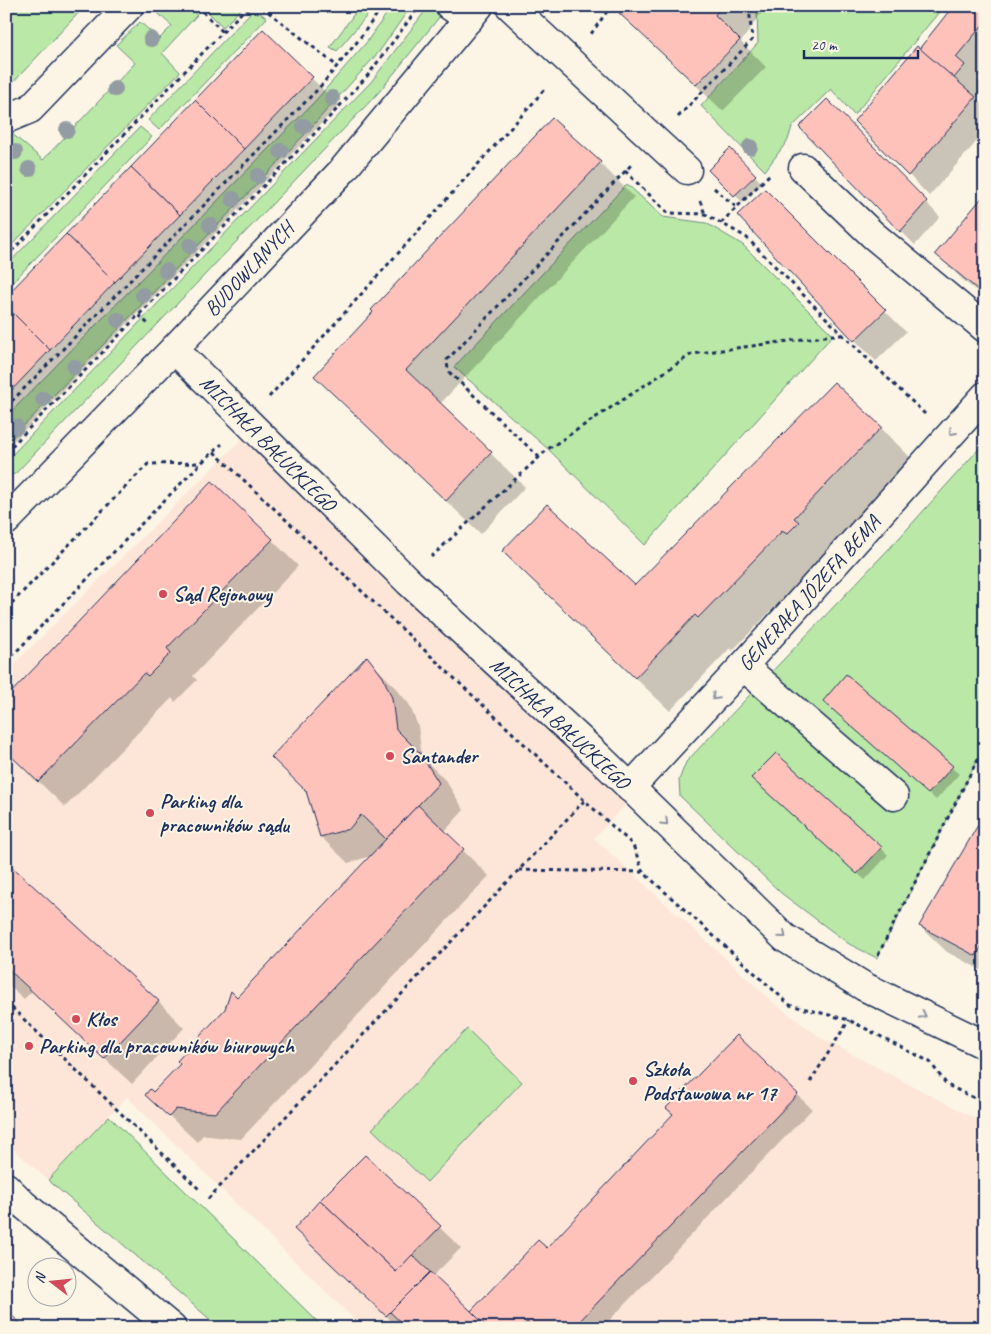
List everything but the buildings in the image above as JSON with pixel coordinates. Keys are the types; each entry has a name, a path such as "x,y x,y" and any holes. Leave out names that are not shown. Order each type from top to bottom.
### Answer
{"street":[{"path":"6,119 30,108 129,6"},
{"path":"510,6 686,170"},
{"name":"BUDOWLANYCH","path":"10,511 174,349 342,171 466,10"},
{"path":"803,168 873,234 985,328"},
{"name":"MICHAŁA BAŁUCKIEGO","path":"174,349 409,582 599,757 785,938 864,987 985,1045"},
{"name":"GENERAŁA JÓZEFA BEMA","path":"630,788 744,666 985,396"},
{"path":"744,666 894,796"},
{"path":"6,1187 23,1204 172,1328"}],"path":[{"path":"197,6 224,32"},
{"path":"6,407 319,88 383,6"},
{"path":"6,452 314,134 368,75 419,6"},
{"path":"6,662 201,464 246,421 520,118 589,36 611,6"},
{"path":"539,457 448,371 447,360 625,171 752,40 750,6"},
{"path":"6,257 242,12 260,7 266,10 337,66"},
{"path":"721,223 782,162 803,168"},
{"path":"625,171 668,213 706,214 746,237 843,335 949,437"},
{"path":"431,557 548,449 692,354 843,335"},
{"path":"214,452 570,788"},
{"path":"6,609 148,464 201,464"},
{"path":"877,958 985,745"},
{"path":"208,1199 584,801"},
{"path":"518,870 643,872"},
{"path":"6,1002 199,1189"},
{"path":"810,1082 849,1020"}],"shaded area":[{"path":"247,434 630,800 594,838 774,1003 821,1038 985,1124 985,1328 363,1328 127,1097 48,1180 6,1143 6,672"}],"green space":[{"path":"6,6 85,6 6,90"},
{"path":"150,6 187,6 197,15 162,53 180,72 6,251 6,133 10,132 43,160 135,63 116,45 140,22 159,39 172,26"},
{"path":"202,6 240,6 241,9 223,27"},
{"path":"360,6 375,6 337,51 330,47"},
{"path":"392,6 411,6 379,52 307,132 6,444 6,417 316,100 366,43"},
{"path":"429,6 436,6 441,15 379,92 15,474 6,475 6,461 371,82"},
{"path":"760,6 944,6 854,115 831,89 792,127 788,140 765,171 701,106 758,43 757,10"},
{"path":"251,12 260,13 267,18 159,130 148,120"},
{"path":"140,127 152,137 6,289 6,266"},
{"path":"627,184 663,217 706,223 743,245 833,335 645,545 548,449 454,367"},
{"path":"985,442 985,745 877,958 849,944 781,893 680,796 679,780 686,762 901,536"},
{"path":"467,1029 522,1082 427,1182 372,1129"},
{"path":"109,1116 324,1328 220,1328 48,1180"}],"place":[{"name":"Sąd Rejonowy","path":"163,594"},
{"name":"Santander","path":"390,756"},
{"name":"Parking dla pracowników sądu","path":"150,813"},
{"name":"Kłos","path":"76,1019"},
{"name":"Parking dla pracowników biurowych","path":"29,1046"},
{"name":"Szkoła Podstawowa nr 17","path":"633,1081"}]}
